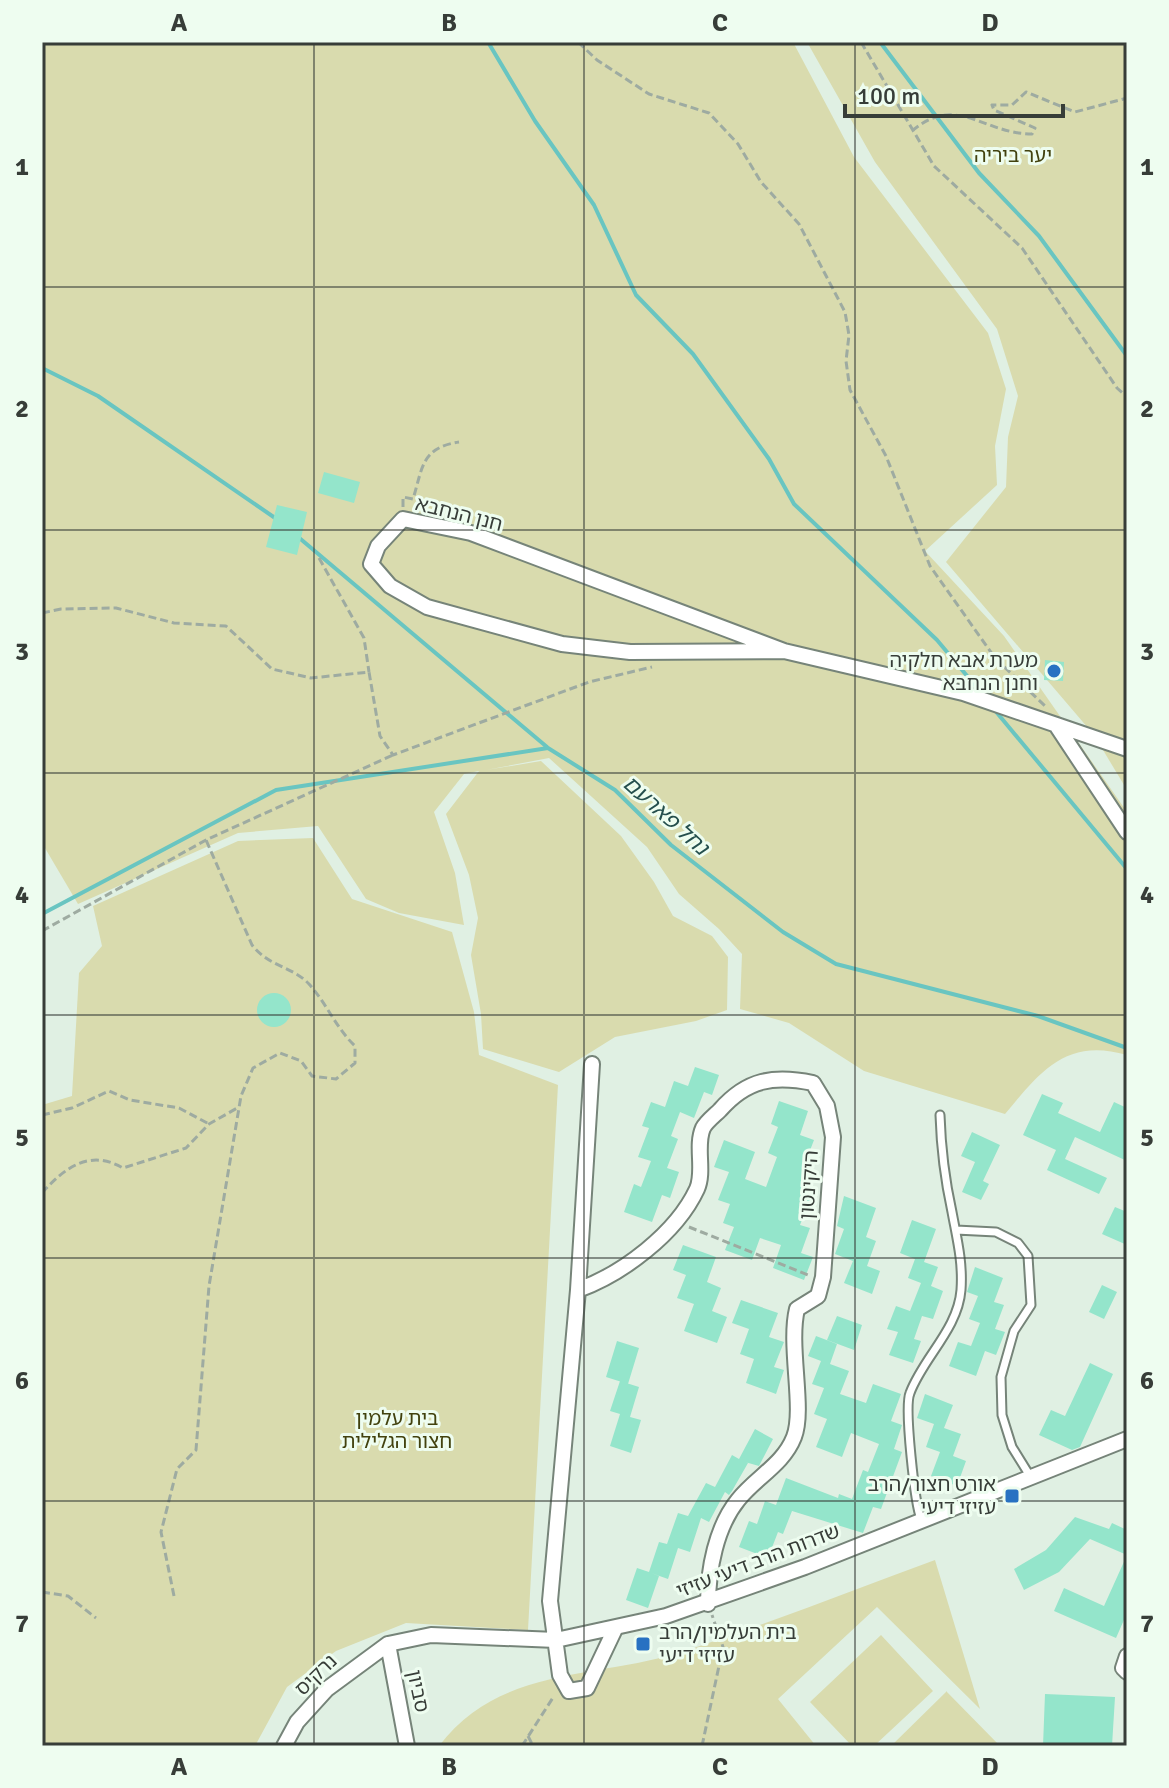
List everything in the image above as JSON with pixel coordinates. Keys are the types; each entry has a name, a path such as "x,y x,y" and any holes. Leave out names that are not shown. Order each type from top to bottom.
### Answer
{"street":[{"name":"חנן הנחבא","path":"403,519 471,533 784,651 630,652 562,644 427,607 390,586 371,564 378,546 403,519"},
{"path":"784,651 963,693 1127,749"},
{"path":"1056,725 1127,832"},
{"path":"592,1064 578,1290 550,1601 560,1675 569,1691 587,1688 615,1629"},
{"name":"היקינטון","path":"578,1290 608,1279 674,1222 698,1186 703,1129 737,1090 766,1080 790,1078 813,1083 827,1106 833,1137 822,1281"},
{"path":"708,1604 713,1562 724,1522 738,1500 783,1457 796,1434 793,1329 797,1309 818,1296 822,1281"},
{"name":"שדרות הרב דיעי עזיזי","path":"388,1644 431,1635 556,1640 615,1629 708,1604 1127,1439"},
{"name":"נרקיס","path":"284,1746 297,1722 327,1689 388,1644"},
{"name":"סביון","path":"388,1644 407,1746"},
{"path":"1127,1656 1123,1668 1127,1672"}],"lane":[{"path":"921,1519 915,1505 912,1444 906,1417 909,1395 935,1352 961,1293 962,1255 941,1147 940,1115"},
{"path":"956,1230 996,1232 1018,1243 1028,1256 1031,1305 1014,1331 1001,1377 1002,1415 1012,1447 1030,1476"}],"path":[{"path":"578,42 597,60 649,94 709,113 738,144 761,182 799,224 845,312 849,335 846,361 850,390 886,456 930,566 995,658 1025,690 1058,716 1056,725"},
{"path":"861,42 934,166 1022,248 1117,388 1127,397"},
{"path":"912,131 927,118 947,113 1016,134 1032,134 1035,128 994,110 992,105 1012,105 1026,92 1075,112 1127,98"},
{"path":"403,519 403,497 413,499 426,457 438,445 459,442"},
{"path":"319,558 364,638 380,736 393,755"},
{"path":"42,613 116,608 174,623 226,626 272,669 311,678 369,672"},
{"path":"42,931 206,840 393,755 589,682 662,664"},
{"path":"174,1596 161,1532 177,1469 196,1450 209,1286 239,1107 253,1068 280,1053 301,1061 312,1076 336,1079 355,1063 355,1046 338,1030 322,1000 306,981 263,959 252,945 206,840"},
{"path":"42,1115 72,1108 109,1091 130,1100 179,1108 209,1124"},
{"path":"42,1193 82,1161 106,1158 123,1168 186,1148 209,1124 239,1107"},
{"path":"674,1222 822,1281"},
{"path":"42,1592 68,1596 96,1618"},
{"path":"702,1746 723,1647 708,1604"},
{"path":"522,1746 554,1696 560,1675"},
{"path":"528,1736 533,1746"}],"green space":[{"path":"42,42 793,42 854,157 988,333 1006,389 995,446 997,485 925,551 1004,636 1127,812 1127,1055 1087,1051 1056,1062 1030,1085 1005,1114 864,1071 789,1023 740,1009 742,954 679,894 647,847 549,758 486,770 541,761 621,836 654,882 673,916 712,936 728,957 727,1010 696,1021 615,1037 559,1072 483,1049 481,1014 471,955 478,918 469,875 446,814 479,771 464,774 434,812 455,873 464,925 399,913 366,899 318,826 238,833 78,904 42,843"},
{"name":"יער ביריה","path":"807,42 1127,42 1127,790 1094,735 946,562 1006,487 1008,437 1018,396 997,329 875,162"},
{"name":"בית עלמין חצור הגלילית","path":"313,838 352,899 452,932 474,1012 479,1055 558,1085 528,1630 406,1623 336,1651 287,1687 255,1746 42,1746 42,1105 72,1096 79,973 102,946 93,906 238,841"},
{"path":"935,1560 980,1709 877,1607 778,1699 816,1746 439,1746 463,1720 490,1701 520,1688 682,1652"},
{"path":"881,1635 933,1691 874,1746 852,1746 810,1702"},
{"path":"946,1692 1000,1746 891,1746"}],"building":[{"path":"324,472 360,482 354,503 318,493"},
{"path":"277,505 307,512 297,555 266,547"},
{"name":"מערת אבא חלקיה וחנן הנחבא","path":"1045,660 1064,662 1063,681 1044,680"},
{"path":"274,993 286,998 291,1010 286,1022 274,1027 262,1022 257,1010 262,998"},
{"path":"695,1067 719,1075 712,1095 704,1092 694,1118 680,1112 671,1136 678,1139 667,1168 679,1172 670,1198 662,1195 652,1222 624,1212 634,1184 641,1187 651,1161 638,1157 649,1128 642,1126 651,1102 665,1107 674,1081 688,1086"},
{"path":"1042,1094 1063,1103 1058,1113 1100,1132 1114,1102 1127,1108 1127,1161 1075,1137 1065,1159 1107,1178 1099,1194 1047,1170 1056,1150 1023,1135"},
{"path":"779,1101 808,1111 800,1135 814,1140 804,1166 810,1169 800,1195 810,1199 800,1225 810,1228 801,1253 813,1257 804,1280 773,1268 781,1245 760,1238 752,1260 725,1250 734,1227 723,1223 730,1204 718,1200 729,1172 714,1167 724,1140 755,1152 745,1179 766,1187 777,1157 768,1153 778,1127 771,1124"},
{"path":"972,1132 1000,1145 983,1181 989,1184 981,1200 962,1192 975,1162 961,1156"},
{"path":"844,1196 876,1208 866,1237 876,1241 867,1266 880,1271 872,1294 844,1283 853,1261 835,1254 844,1229 837,1226"},
{"path":"1115,1207 1127,1212 1127,1245 1102,1234"},
{"path":"912,1220 936,1229 924,1262 938,1267 931,1286 943,1291 933,1319 922,1316 914,1339 921,1341 913,1363 889,1355 898,1332 887,1329 896,1306 910,1311 921,1283 908,1278 915,1259 900,1253"},
{"path":"683,1245 716,1257 707,1282 721,1288 712,1311 727,1317 717,1343 684,1331 694,1304 677,1298 686,1275 673,1270"},
{"path":"975,1267 1003,1278 994,1302 1004,1305 995,1329 1005,1332 996,1355 985,1351 976,1376 949,1366 958,1342 971,1346 980,1323 969,1319 978,1296 967,1292"},
{"path":"1102,1285 1117,1292 1104,1319 1089,1312"},
{"path":"741,1300 778,1313 769,1337 784,1342 774,1367 784,1370 776,1394 746,1383 754,1359 740,1354 749,1329 732,1323"},
{"path":"837,1316 862,1325 854,1350 827,1340"},
{"path":"816,1336 837,1344 830,1364 849,1371 840,1394 866,1403 873,1384 901,1394 891,1421 902,1425 894,1449 902,1452 881,1509 873,1507 863,1533 792,1511 783,1534 778,1532 768,1558 739,1547 749,1521 757,1524 765,1501 776,1505 786,1478 838,1498 839,1494 852,1499 863,1470 868,1472 879,1444 851,1433 842,1457 816,1447 827,1419 814,1414 824,1388 812,1384 821,1361 808,1356"},
{"path":"617,1341 639,1348 628,1384 606,1377"},
{"path":"1090,1363 1113,1374 1080,1447 1072,1450 1039,1435 1051,1410 1065,1416"},
{"path":"620,1381 639,1387 630,1417 641,1420 631,1453 610,1446 620,1414 610,1411"},
{"path":"925,1394 953,1405 944,1428 961,1434 953,1456 966,1461 957,1486 931,1476 940,1452 926,1447 934,1424 917,1418"},
{"path":"755,1429 773,1439 759,1466 745,1462 748,1463 732,1491 729,1495 725,1492 709,1522 701,1518 690,1552 678,1548 668,1579 651,1573 659,1576 648,1608 626,1600 637,1568 649,1572 659,1542 667,1544 678,1513 688,1516 706,1483 715,1487 732,1455 739,1459"},
{"path":"1075,1517 1109,1529 1112,1523 1127,1530 1127,1555 1090,1539 1059,1572 1024,1590 1014,1569 1046,1550"},
{"path":"1127,1555 1127,1613 1116,1638 1054,1611 1064,1588 1104,1606"},
{"path":"1045,1694 1115,1697 1112,1746 1043,1746"}],"waterway":[{"path":"488,42 535,121 594,205 636,295 693,354 769,459 794,504 937,640 983,695"},
{"path":"880,42 979,173 1039,236 1127,356"},
{"path":"42,368 98,396 278,520"},
{"path":"297,536 547,747"},
{"path":"993,708 1127,869"},
{"name":"נחל פארעם","path":"42,914 276,790 548,748 615,790 671,845 783,932 836,964 1038,1016 1127,1048"}],"place":[{"name":"מערת אבא חלקיה וחנן הנחבא","path":"1054,671"},
{"name":"אורט חצור/הרב עזיזי דיעי","path":"1012,1496"},
{"name":"בית העלמין/הרב עזיזי דיעי","path":"643,1644"}]}
